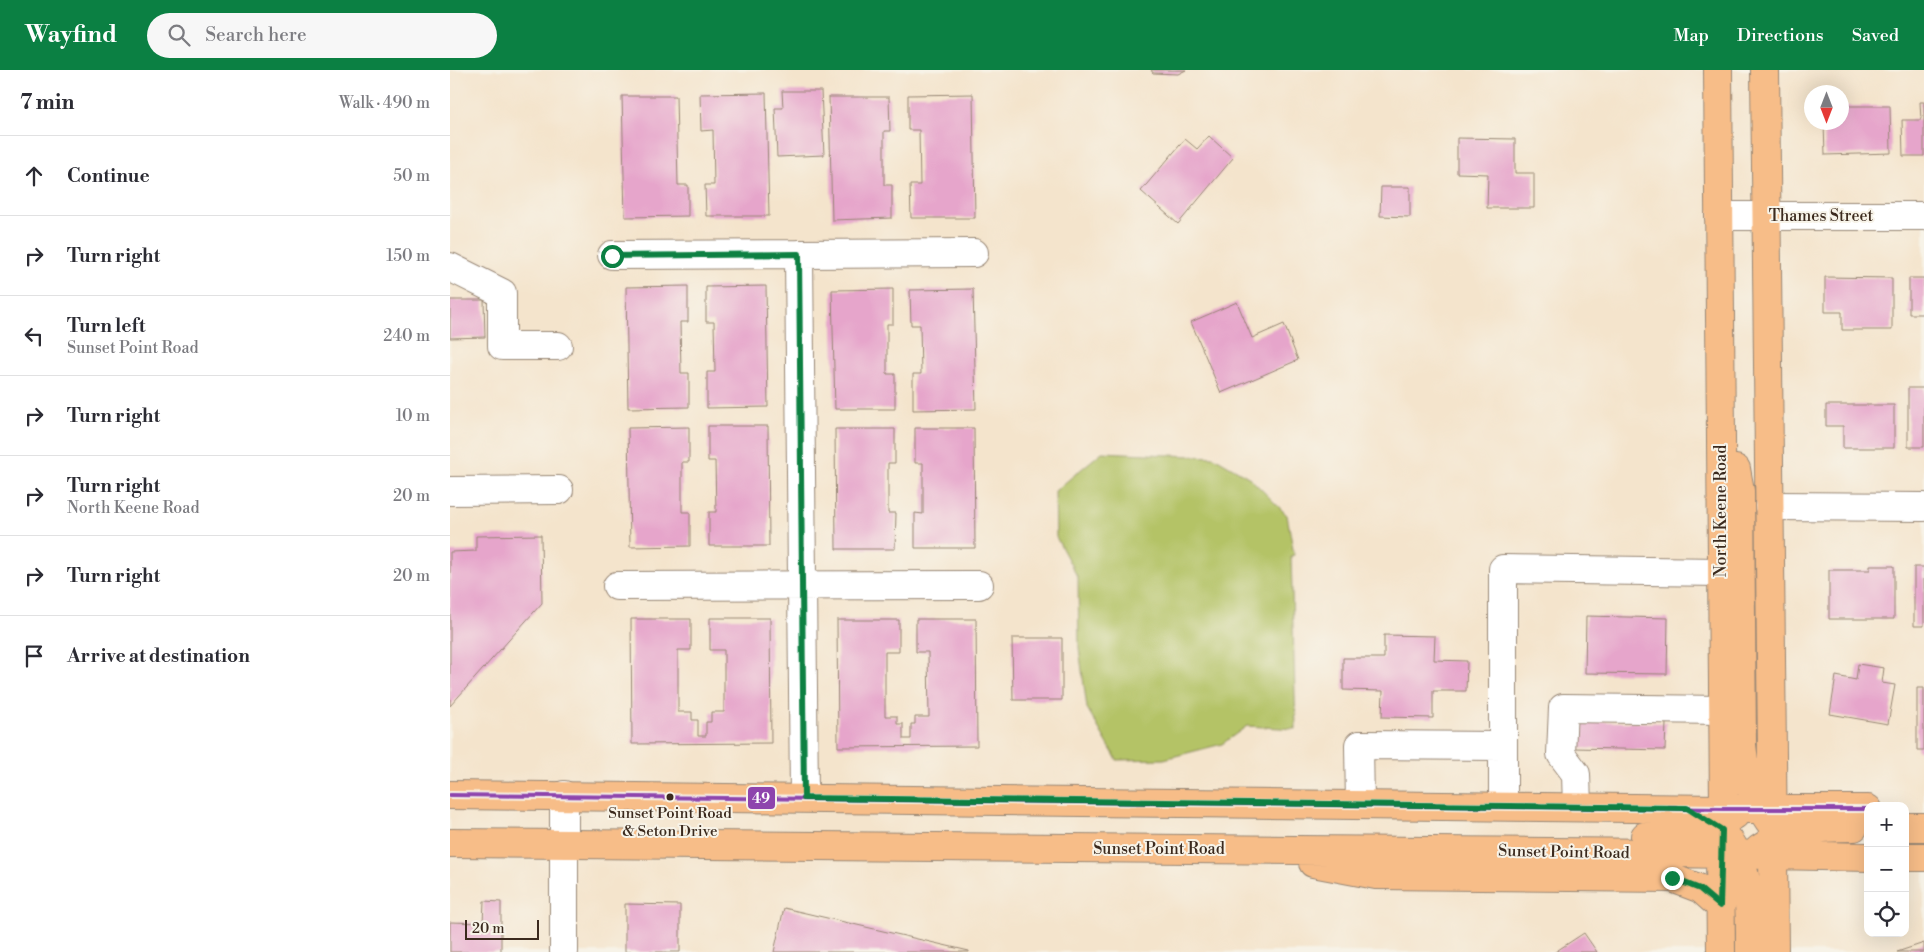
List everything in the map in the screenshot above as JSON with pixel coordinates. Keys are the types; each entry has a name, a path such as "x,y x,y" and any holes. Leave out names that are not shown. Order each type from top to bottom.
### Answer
{"main road":[{"name":"North Keene Road","path":"1718,70 1722,710 1774,952"},
{"path":"1748,831 1771,767 1764,70"},
{"path":"1720,371 1740,492 1742,745 1748,831 1747,884 1750,952"},
{"path":"450,795 1687,808 1748,831 1796,831 1823,827 1864,827"},
{"path":"1909,809 1924,809"},
{"name":"Sunset Point Road","path":"450,843 1282,850 1748,831 1864,810"},
{"path":"1909,827 1924,827"},
{"name":"North Keene Road","path":"1721,952 1720,906 1748,831"},
{"name":"Sunset Point Road","path":"1748,831 1811,856 1864,857"},
{"path":"1245,849 1376,875 1672,878 1700,889 1720,906"},
{"path":"1909,857 1924,857"}],"street":[{"name":"Thames Street","path":"1719,216 1924,216"},
{"path":"612,256 974,253"},
{"path":"799,254 804,798"},
{"path":"450,267 502,293 502,346 558,346"},
{"path":"450,491 559,490"},
{"path":"1769,506 1924,506"},
{"path":"1502,806 1503,569 1721,572"},
{"path":"617,586 978,584"},
{"path":"1577,807 1576,774 1561,754 1563,708 1722,710"},
{"path":"1360,804 1359,745 1503,746"},
{"path":"564,795 564,952"}],"green space":[{"path":"1102,452 1214,457 1250,478 1287,515 1294,555 1291,556 1296,729 1247,726 1222,744 1164,759 1117,760 1087,708 1079,648 1078,578 1056,537 1055,491"}],"building":[{"path":"1151,70 1186,70 1178,74 1153,73"},
{"path":"782,91 821,91 824,155 777,157 775,108 783,108"},
{"path":"766,93 769,216 706,216 705,185 714,185 713,130 701,131 700,94"},
{"path":"973,94 975,218 911,218 910,185 920,185 919,130 908,130 908,95"},
{"path":"622,96 676,96 678,185 688,185 688,216 625,217"},
{"path":"829,97 889,97 890,131 884,131 884,185 892,185 892,218 832,220"},
{"path":"1920,102 1924,102 1924,156 1903,156 1902,120 1921,120"},
{"path":"1849,106 1890,106 1891,153 1825,155 1824,130 1849,130"},
{"path":"1209,136 1233,158 1178,224 1141,191 1185,139 1197,149"},
{"path":"1457,138 1515,139 1515,173 1534,173 1534,208 1487,208 1488,174 1457,173"},
{"path":"1381,187 1410,187 1410,217 1380,216"},
{"path":"1825,277 1892,278 1892,330 1842,330 1842,312 1825,312"},
{"path":"1909,278 1924,278 1924,314 1909,314"},
{"path":"688,286 688,322 680,322 681,373 689,373 689,407 628,408 626,287"},
{"path":"766,286 768,407 707,408 707,372 715,372 714,322 706,322 706,287"},
{"path":"893,289 893,324 887,324 887,374 895,374 895,409 835,409 832,290"},
{"path":"973,289 976,409 913,410 913,374 921,374 920,325 911,325 910,290"},
{"path":"450,300 484,300 485,337 450,338"},
{"path":"1237,302 1252,338 1284,324 1298,360 1221,393 1191,322"},
{"path":"1908,388 1924,388 1924,447 1908,447"},
{"path":"1826,405 1894,405 1894,448 1843,448 1843,426 1826,426"},
{"path":"708,426 768,426 769,546 709,546 709,512 716,512 715,461 708,461"},
{"path":"689,427 689,462 682,462 682,512 690,512 690,546 630,547 628,428"},
{"path":"915,428 974,428 975,548 915,548 915,513 923,514 923,463 915,463"},
{"path":"835,429 895,429 895,463 888,463 888,513 896,513 895,549 836,549"},
{"path":"541,535 542,603 450,706 450,552 476,551 476,536"},
{"path":"1870,566 1894,566 1894,619 1829,619 1829,570 1870,570"},
{"path":"1914,567 1924,567 1924,626 1914,626"},
{"path":"1586,616 1668,618 1667,674 1585,673"},
{"path":"710,618 770,618 771,743 632,744 631,619 691,619 691,650 678,650 678,712 692,712 692,720 698,720 698,736 706,736 706,722 711,722 711,712 724,712 724,650 710,650"},
{"path":"916,619 976,619 977,746 838,747 837,620 899,620 899,652 885,652 885,716 897,716 897,724 903,724 903,739 911,739 911,724 915,724 915,717 929,717 928,652 916,652"},
{"path":"1384,635 1435,636 1434,660 1467,661 1466,691 1433,691 1433,718 1382,717 1383,691 1343,690 1343,658 1384,658"},
{"path":"1012,638 1062,638 1062,700 1013,700"},
{"path":"1858,664 1884,668 1882,683 1895,685 1888,724 1830,714 1836,676 1856,680"},
{"path":"1917,688 1924,688 1924,750 1917,750"},
{"path":"1575,721 1666,723 1665,750 1574,748"},
{"path":"484,901 501,902 501,952 450,952 450,922 483,923"},
{"path":"625,904 680,905 680,952 625,952"},
{"path":"784,908 969,951 969,952 774,952"},
{"path":"1584,933 1597,952 1555,952"},
{"path":"1924,943 1924,952 1897,952"}],"transit line":[{"name":"49","path":"450,795 1864,809"}],"place":[{"name":"Sunset Point Road & Seton Drive","path":"670,797"}],"route":[{"path":"612,256 799,254 804,798 1687,808 1722,830 1720,906 1700,889 1672,878"}]}
